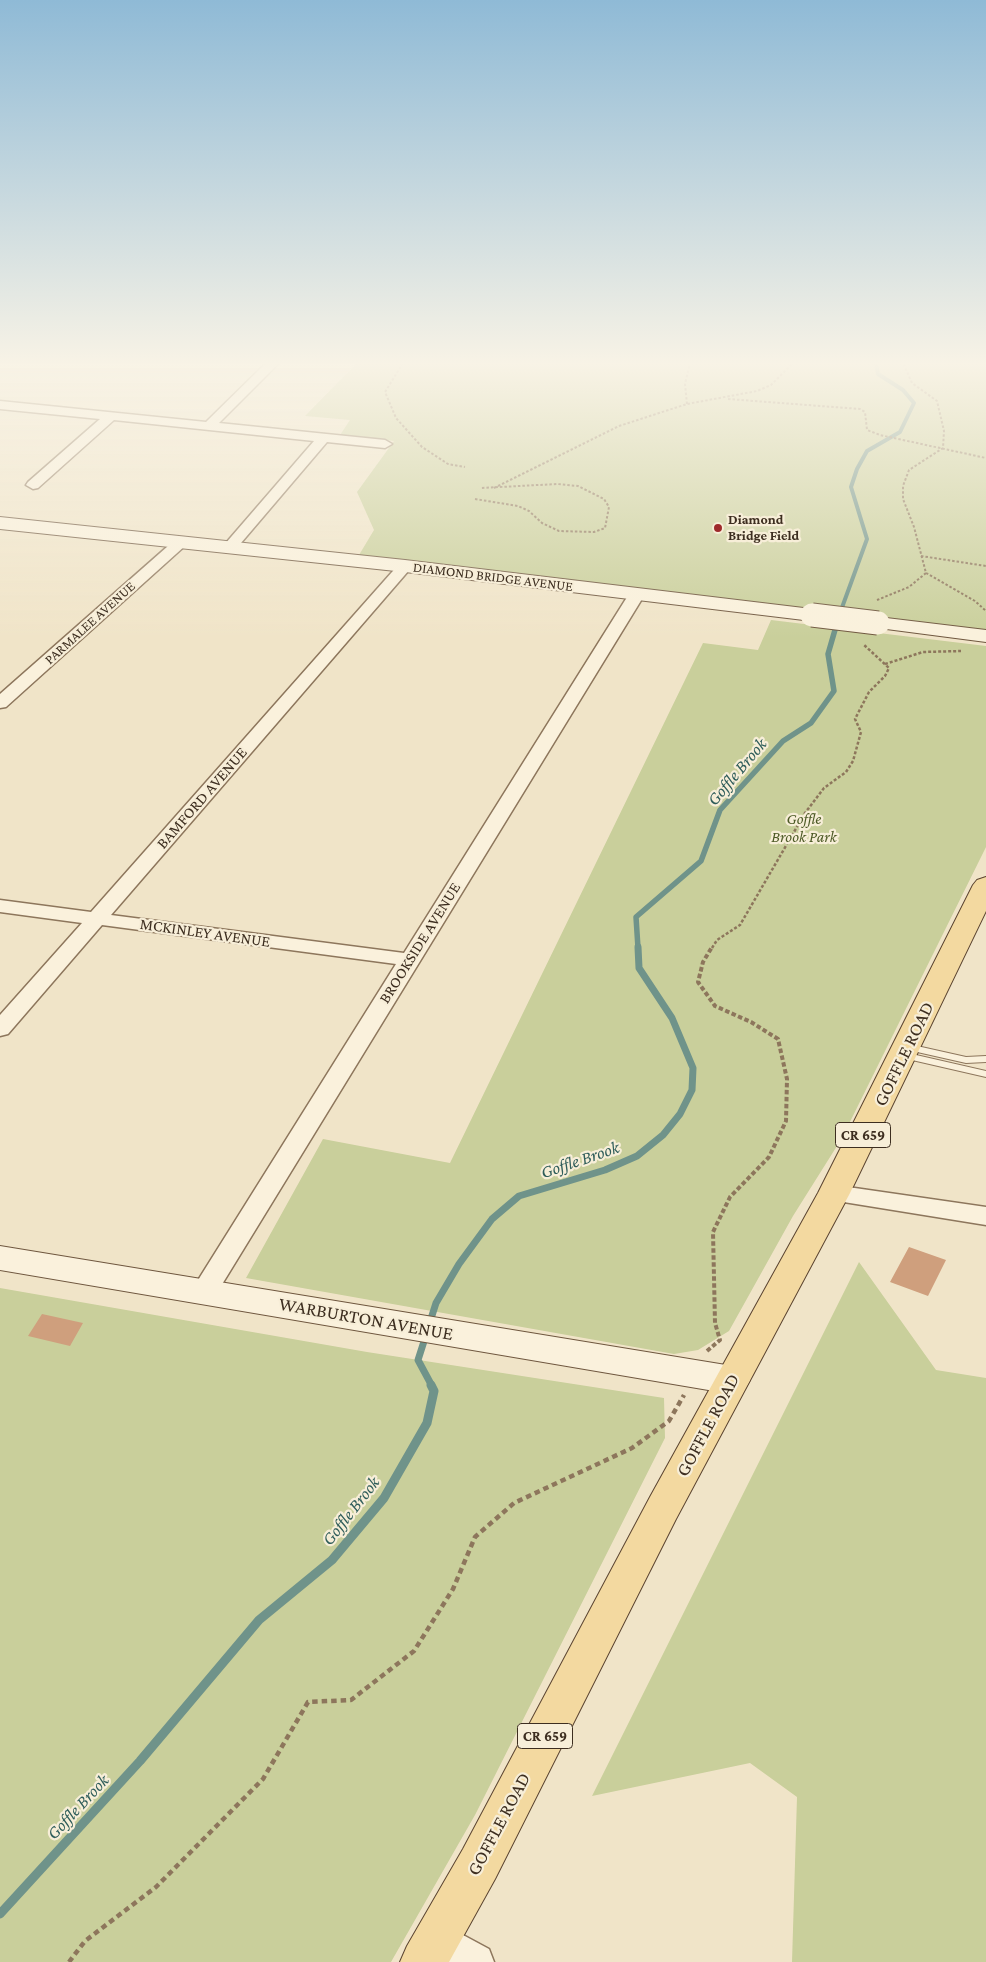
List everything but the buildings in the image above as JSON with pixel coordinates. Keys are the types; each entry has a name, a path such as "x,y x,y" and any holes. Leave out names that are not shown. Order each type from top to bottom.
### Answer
{"main road":[{"name":"GOFFLE ROAD","path":"430,1951 479,1864 710,1370 834,1193 986,885"}],"street":[{"path":"33,485 67,455"},
{"path":"230,547 310,455"},
{"name":"DIAMOND BRIDGE AVENUE","path":"0,523 405,566 986,636"},
{"name":"PARMALEE AVENUE","path":"0,703 181,542"},
{"name":"BAMFORD AVENUE","path":"0,1029 405,566"},
{"name":"BROOKSIDE AVENUE","path":"204,1292 637,594"},
{"name":"MCKINLEY AVENUE","path":"0,906 410,960"},
{"path":"834,1193 986,1216"},
{"name":"WARBURTON AVENUE","path":"0,1258 482,1339 710,1370"},
{"path":"430,1951 476,1962"}],"lane":[{"path":"905,1051 966,1060 986,1059"},
{"path":"905,1051 986,1074"}],"path":[{"path":"434,455 448,464 465,468"},
{"path":"494,488 561,455"},
{"path":"933,455 909,470 903,486 902,499 914,527 926,573 975,600 986,611"},
{"path":"971,455 986,458"},
{"path":"475,499 518,506 529,511 542,523 559,530 575,533 594,532 605,528 609,507 604,499 578,486 557,484 481,488"},
{"path":"921,556 939,557 986,566"},
{"path":"876,600 909,587 926,573"},
{"path":"69,1962 85,1941 156,1888 263,1778 308,1702 351,1700 414,1651 453,1589 475,1537 514,1503 632,1448 669,1421 710,1370 720,1340 715,1323 714,1232 730,1197 769,1157 786,1121 787,1079 778,1039 751,1022 715,1006 698,982 701,969 717,940 740,926 804,812 824,788 846,772 853,761 861,732 855,719 869,692 886,676 889,668 858,640"},
{"path":"885,664 923,652 962,651"}],"green space":[{"path":"384,455 986,455 986,630 359,555 374,530 357,492"},
{"name":"Goffle Brook Park","path":"771,620 986,646 986,847 842,1138 793,1216 729,1331 698,1350 674,1354 246,1278 323,1139 450,1163 703,643 758,650"},
{"path":"859,1262 936,1370 986,1378 986,1962 792,1962 797,1797 750,1763 592,1796"},
{"path":"0,1288 367,1352 664,1398 665,1438 475,1815 391,1962 0,1962"}],"waterway":[{"name":"Goffle Brook","path":"840,613 867,539 851,487 857,469 865,455"},
{"name":"Goffle Brook","path":"638,948 636,917 701,861 720,810 783,741 811,723 834,691 828,654 837,623"},
{"name":"Goffle Brook","path":"429,1325 436,1303 459,1264 492,1219 519,1196 605,1170 637,1156 663,1135 680,1114 692,1090 693,1068 672,1018 639,968 638,947"},
{"name":"Goffle Brook","path":"426,1335 418,1360 432,1386"},
{"name":"Goffle Brook","path":"0,1914 140,1761 259,1620 332,1560 384,1498 427,1423 434,1391 431,1385"}],"place":[{"name":"Diamond Bridge Field","path":"718,528"}]}
